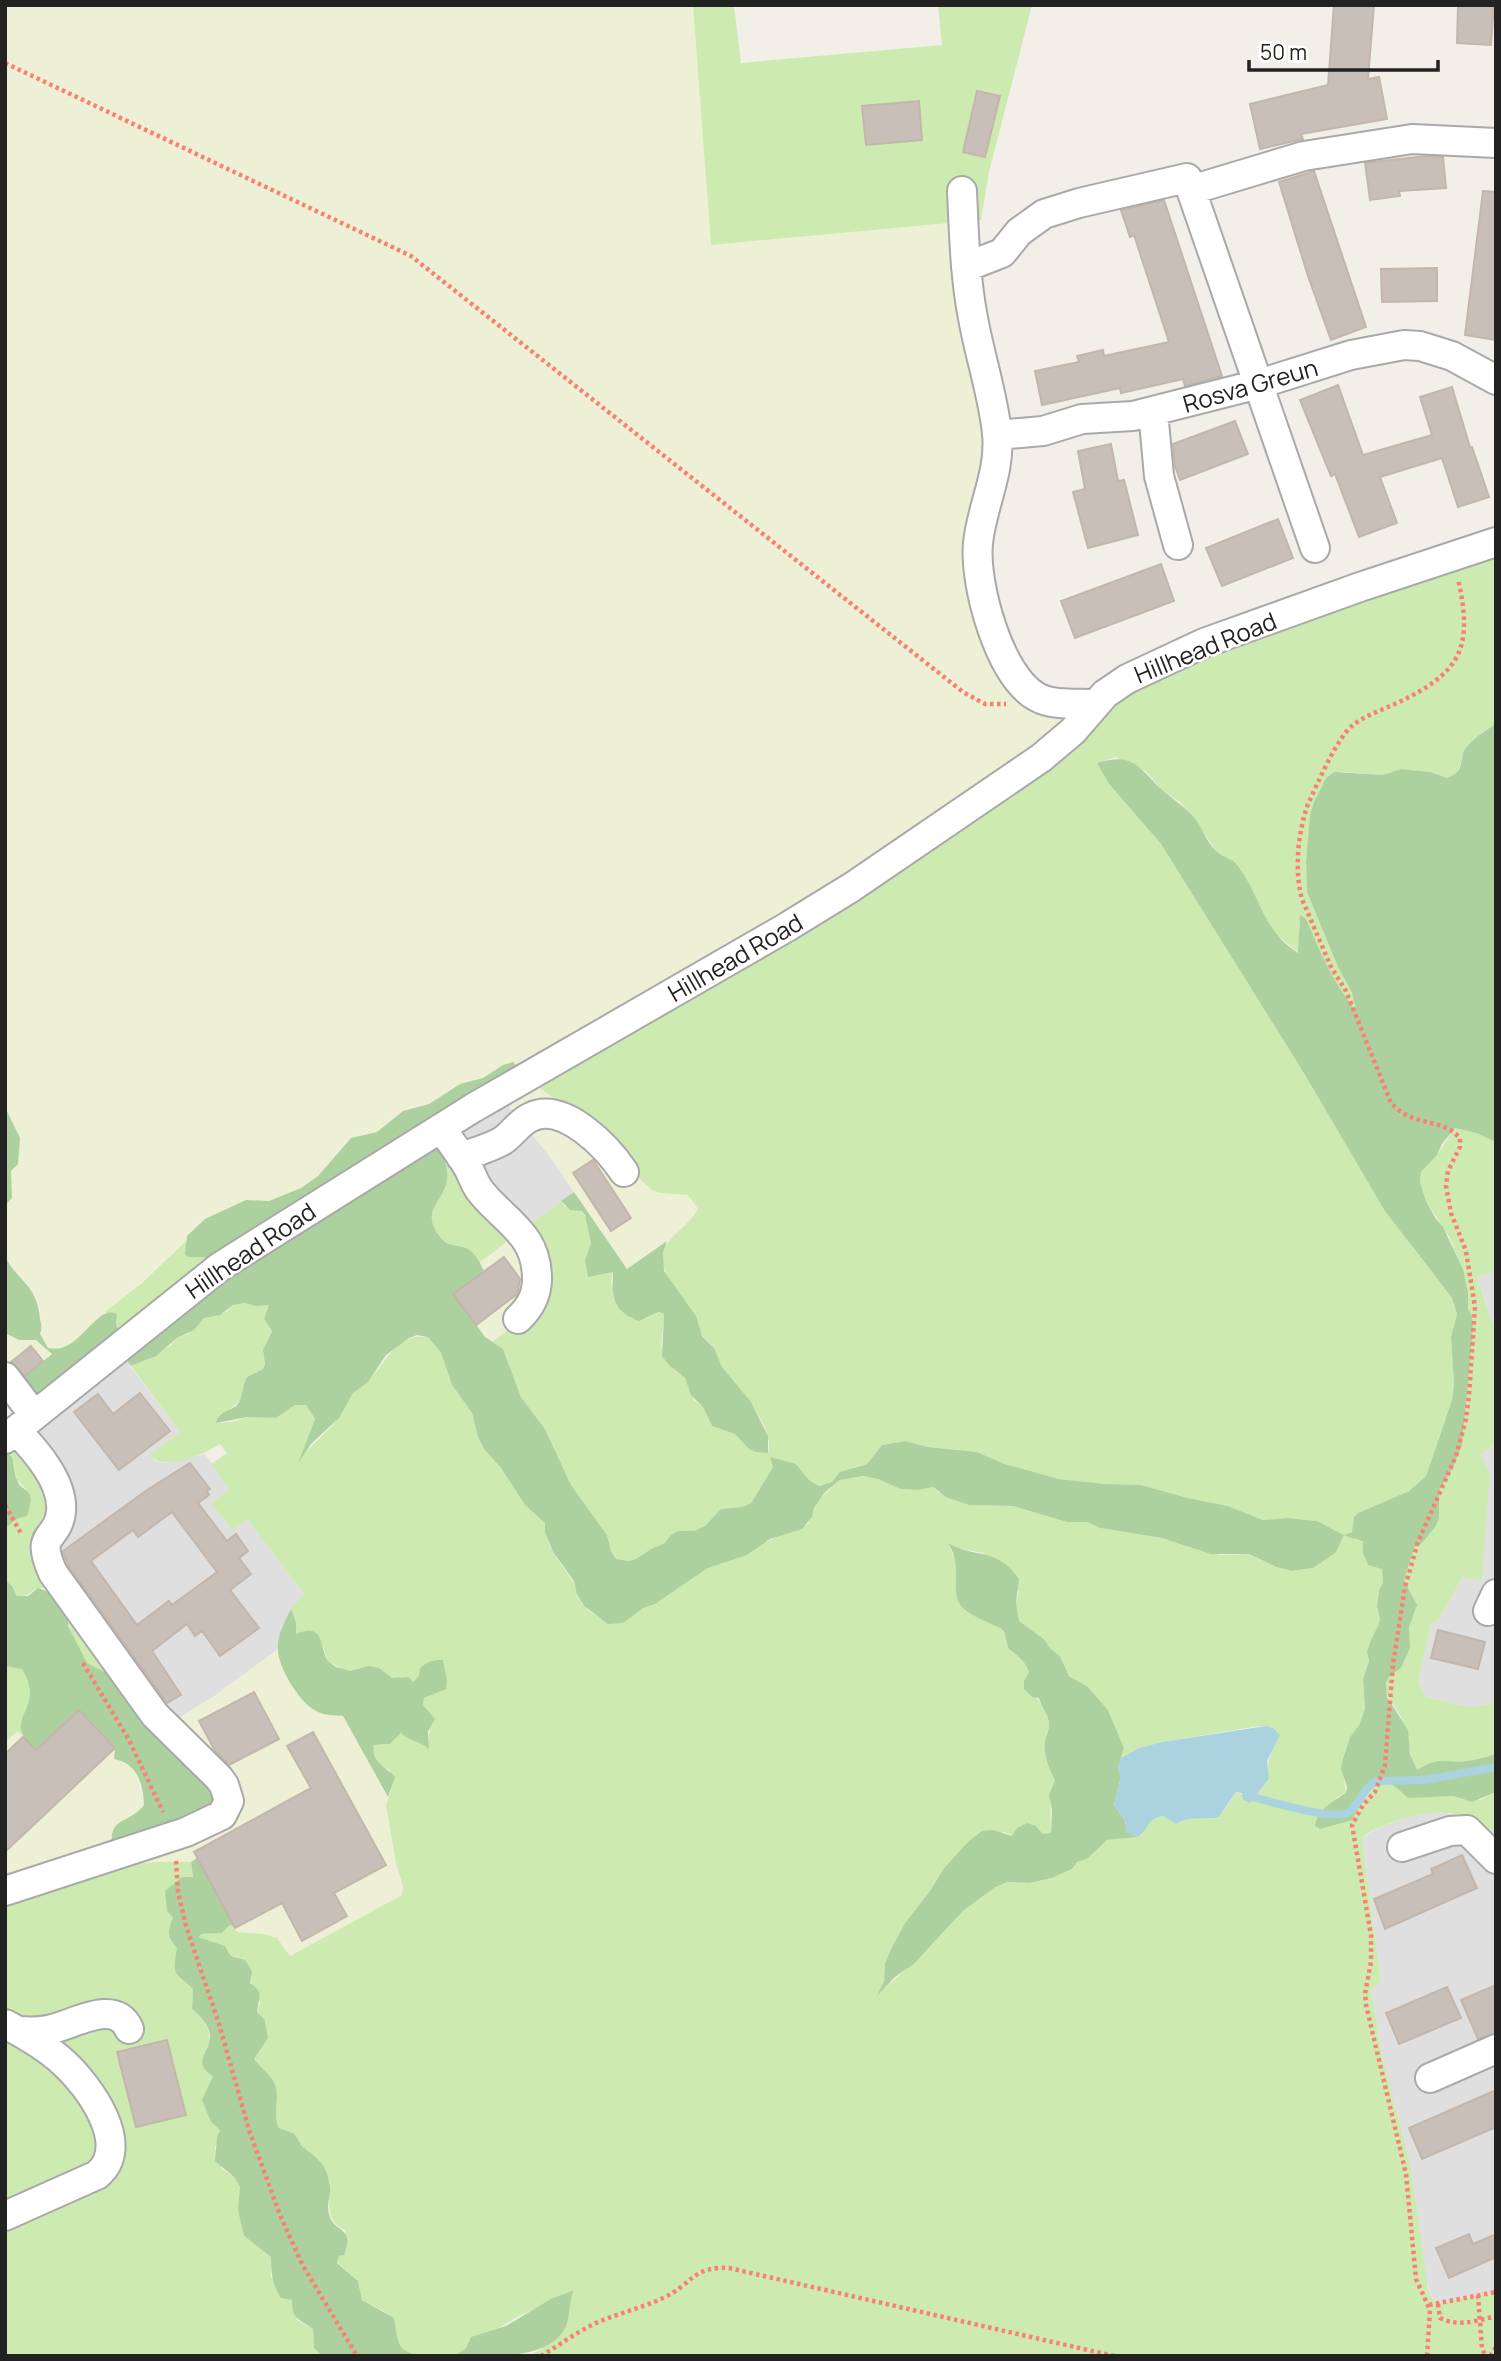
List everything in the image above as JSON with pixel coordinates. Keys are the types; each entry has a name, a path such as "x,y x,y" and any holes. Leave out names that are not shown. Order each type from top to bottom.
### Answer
{"street":[{"path":"966,267 1002,253 1019,232 1044,214 1079,203 1189,184 1304,156 1412,139 1496,143"},
{"path":"1189,184 1315,548"},
{"path":"962,191 966,267 973,321 997,435 995,472 978,543 978,571 989,619 1002,652 1019,680 1038,698 1053,702 1095,704"},
{"name":"Rosva Greun","path":"997,435 1043,431 1082,419 1133,416 1259,384 1351,355 1404,345 1420,346 1452,356 1496,380"},
{"path":"1153,411 1158,476 1178,545"},
{"name":"Hillhead Road","path":"18,1428 221,1266 441,1128 585,1042 787,928 852,887 1041,758 1073,731 1105,694 1127,679 1204,643 1496,542"},
{"path":"461,1157 499,1142 533,1116 553,1114 571,1121 603,1145 624,1172"},
{"path":"441,1128 481,1192 514,1224 532,1251 537,1272 535,1294 530,1306 518,1319"},
{"path":"5,1377 18,1428 51,1475 59,1493 60,1516 45,1546 53,1573 150,1709 219,1778 229,1801 222,1815 204,1825 5,1891"},
{"path":"1493,1599 1496,1579"},
{"path":"1402,1846 1464,1829 1474,1834 1496,1859"},
{"path":"12,2028 46,2031 87,2017 107,2014 120,2017 129,2029"},
{"path":"5,2216 97,2175 108,2162 111,2147 104,2118 73,2072 52,2053 12,2028"},
{"path":"1430,2078 1496,2049"}],"path":[{"path":"5,63 411,256 963,692 978,702 994,705 1038,698"},
{"path":"1427,2356 1429,2305 1417,2286 1406,2174 1366,2005 1371,1935 1352,1825 1363,1805 1375,1793 1385,1765 1393,1664 1405,1587 1418,1542 1456,1456 1466,1419 1475,1307 1466,1251 1451,1213 1446,1186 1448,1171 1461,1143 1454,1131 1413,1120 1398,1111 1385,1093 1346,991 1331,967 1302,899 1299,857 1308,804 1342,738 1352,726 1367,716 1429,687 1442,677 1458,653 1466,620 1453,556"},
{"path":"5,1505 24,1539"},
{"path":"78,1653 129,1740 158,1799 171,1837 178,1892 184,1915 260,2162 302,2264 357,2356"},
{"path":"541,2356 592,2325 662,2299 702,2270 715,2267 1114,2356"},
{"path":"1429,2305 1496,2292"},
{"path":"1478,2295 1482,2349 1488,2356 1496,2347"},
{"path":"1438,2304 1440,2318 1448,2322 1496,2316"}],"shaded area":[{"path":"499,1094 546,1151 574,1192 513,1237 439,1131"},
{"path":"1496,1271 1496,1334 1477,1276"},
{"path":"118,1350 181,1433 151,1455 155,1461 167,1463 205,1454 229,1489 211,1503 232,1530 247,1519 304,1594 287,1618 277,1650 213,1697 166,1726 53,1573 17,1431"},
{"path":"1496,1443 1496,1703 1470,1707 1426,1697 1418,1682 1431,1624 1438,1620 1463,1577 1482,1580 1480,1455"},
{"path":"1435,1812 1464,1815 1496,1834 1496,2292 1435,2304 1426,2280 1411,2167 1382,2055 1371,1989 1381,1982 1362,1838 1374,1830 1410,1816"}],"green space":[{"path":"5,5 693,5 698,67 963,222 993,411 978,543 1027,689 1094,705 938,829 518,1067 513,1062 503,1065 483,1078 453,1087 429,1104 409,1107 396,1114 378,1132 347,1140 318,1176 301,1188 269,1201 246,1200 205,1219 194,1227 186,1241 113,1307 98,1317 79,1338 69,1346 49,1350 52,1354 12,1386 5,1377 5,1333 12,1338 36,1340 46,1347 40,1334 43,1327 35,1294 14,1271 5,1256 5,1206 12,1198 11,1170 18,1155 20,1138 5,1107"},
{"path":"693,5 734,5 741,63 942,45 938,5 1032,5 989,172 981,220 711,245"},
{"path":"1496,543 1496,723 1468,745 1459,768 1447,778 1431,772 1401,769 1383,775 1342,772 1314,802 1310,815 1306,861 1307,892 1338,967 1352,993 1357,1011 1334,979 1305,919 1299,922 1299,953 1268,925 1237,865 1216,851 1180,802 1162,790 1146,771 1115,757 1098,763 1109,784 1161,844 1354,1158 1413,1248 1452,1298 1457,1314 1451,1337 1454,1385 1452,1400 1426,1476 1409,1491 1358,1513 1354,1517 1353,1532 1345,1535 1363,1542 1363,1553 1382,1569 1383,1583 1379,1590 1377,1607 1380,1619 1367,1652 1369,1661 1363,1679 1365,1709 1359,1725 1350,1737 1342,1762 1346,1793 1336,1798 1316,1820 1352,1820 1370,1787 1384,1782 1399,1787 1403,1794 1420,1797 1453,1796 1464,1800 1480,1800 1496,1792 1496,1834 1483,1825 1458,1815 1433,1813 1391,1823 1362,1838 1381,1982 1371,1989 1382,2055 1411,2167 1428,2288 1435,2304 1496,2292 1496,2352 1491,2356 529,2356 553,2342 574,2291 517,2317 456,2355 410,2354 401,2349 396,2329 385,2312 362,2300 358,2281 337,2262 347,2248 345,2230 332,2219 328,2180 323,2166 303,2148 296,2136 279,2128 276,2118 276,2087 254,2058 268,2038 265,2020 257,2012 260,2002 240,1958 231,1956 228,1950 197,1937 202,1934 222,1933 230,1925 238,1932 277,1938 290,1956 402,1895 403,1886 396,1863 386,1805 391,1791 390,1770 377,1760 374,1745 390,1744 401,1733 428,1748 430,1725 423,1705 424,1698 433,1694 447,1679 443,1660 413,1682 392,1678 368,1666 350,1671 342,1669 327,1660 323,1646 296,1635 296,1622 291,1609 304,1594 247,1519 232,1530 211,1503 229,1489 211,1464 227,1453 220,1444 195,1457 174,1462 156,1460 150,1455 180,1432 131,1366 149,1359 177,1338 188,1334 204,1318 226,1312 233,1305 269,1305 267,1321 272,1330 263,1350 263,1369 247,1377 240,1400 216,1423 247,1417 276,1418 295,1405 306,1405 315,1419 300,1461 336,1422 352,1394 370,1379 394,1349 409,1339 428,1337 441,1353 452,1385 472,1413 484,1449 501,1468 525,1505 546,1523 550,1547 573,1581 582,1603 601,1619 655,1604 708,1568 747,1555 761,1544 808,1524 818,1500 840,1480 863,1476 878,1479 900,1489 933,1487 938,1492 969,1505 1013,1506 1067,1522 1087,1522 1100,1528 1162,1538 1220,1555 1248,1554 1292,1571 1313,1568 1332,1555 1344,1535 1317,1521 1288,1518 1263,1520 1228,1506 1141,1485 1059,1479 1005,1464 977,1452 928,1447 905,1441 882,1445 867,1464 854,1467 832,1482 819,1486 810,1481 796,1464 771,1458 773,1467 751,1503 742,1507 721,1509 705,1526 694,1531 678,1531 671,1535 666,1543 636,1559 616,1559 607,1535 571,1485 545,1429 521,1397 503,1349 492,1342 528,1315 525,1228 561,1201 565,1207 582,1211 587,1220 591,1243 585,1260 602,1273 613,1272 611,1281 621,1310 632,1319 645,1319 660,1312 664,1314 661,1347 675,1371 685,1378 694,1400 703,1407 712,1426 736,1434 749,1449 768,1453 769,1442 761,1419 721,1366 714,1349 699,1331 663,1266 663,1254 668,1243 698,1209 688,1195 652,1190 641,1180 618,1145 526,1078 788,929 1105,695","holes":["949,1544 983,1553 1019,1592 1016,1602 1019,1621 1045,1640 1060,1656 1069,1676 1088,1687 1108,1710 1124,1748 1121,1758 1139,1748 1162,1742 1259,1726 1273,1728 1274,1743 1268,1765 1269,1780 1252,1797 1236,1792 1224,1811 1209,1819 1193,1817 1176,1824 1163,1816 1149,1821 1138,1837 1107,1840 1087,1859 1077,1862 1072,1869 1052,1878 1029,1883 1007,1882 994,1888 963,1911 923,1955 879,1993 884,1981 885,1963 905,1923 944,1868 959,1852 1004,1832 1012,1836 1036,1826 1043,1834 1051,1834 1051,1799 1056,1780 1045,1752 1048,1720 1040,1702 1024,1681 1029,1672 1023,1661 1008,1648 1004,1631 968,1613 961,1606 956,1591 958,1569"]},
{"path":"1496,723 1496,1142 1455,1128 1437,1155 1421,1172 1420,1182 1426,1201 1443,1227 1463,1269 1468,1292 1468,1309 1472,1316 1462,1445 1453,1468 1439,1491 1439,1517 1436,1526 1422,1543 1414,1548 1404,1580 1417,1605 1409,1627 1410,1648 1401,1668 1390,1676 1386,1683 1387,1697 1408,1730 1410,1754 1417,1770 1437,1761 1460,1762 1496,1754 1496,1792 1472,1802 1453,1796 1408,1798 1395,1786 1383,1783 1370,1787 1352,1820 1320,1829 1315,1826 1322,1811 1346,1793 1342,1762 1350,1737 1359,1725 1365,1709 1363,1679 1369,1661 1367,1652 1380,1619 1377,1607 1379,1590 1383,1583 1382,1569 1368,1565 1363,1553 1363,1542 1344,1535 1352,1532 1354,1517 1358,1513 1409,1491 1426,1476 1452,1400 1454,1385 1451,1337 1457,1314 1452,1298 1385,1211 1302,1070 1161,844 1109,784 1097,763 1119,759 1133,763 1188,811 1213,848 1238,866 1269,924 1286,944 1298,953 1300,915 1306,919 1334,978 1356,1010 1352,993 1338,967 1307,892 1306,861 1310,815 1314,802 1326,778 1334,772 1383,775 1401,769 1431,772 1447,778 1458,771 1468,745"},
{"path":"513,1062 518,1067 220,1258 188,1257 185,1254 187,1236 205,1219 246,1200 269,1201 301,1188 318,1176 351,1138 377,1132 403,1111 429,1104 460,1084 483,1078"},
{"path":"526,1078 618,1145 660,1193 688,1195 698,1209 692,1219 677,1234 627,1270 552,1159 499,1094"},
{"path":"5,1107 20,1138 18,1164 11,1171 12,1198 5,1206"},
{"path":"1455,1128 1496,1142 1496,1271 1477,1277 1496,1334 1496,1443 1480,1455 1490,1472 1482,1581 1463,1577 1438,1620 1431,1624 1418,1682 1426,1697 1470,1707 1496,1703 1496,1754 1468,1761 1436,1762 1417,1770 1403,1721 1388,1697 1386,1685 1388,1679 1405,1661 1408,1652 1414,1604 1404,1580 1414,1547 1422,1543 1436,1526 1439,1491 1453,1468 1462,1445 1473,1329 1468,1309 1468,1292 1463,1269 1449,1237 1426,1201 1420,1182 1421,1172 1437,1155"},
{"path":"439,1131 513,1237 479,1263 470,1253 447,1244 432,1222 434,1208 447,1180"},
{"path":"428,1137 442,1147 447,1172 445,1188 434,1208 432,1222 445,1242 471,1251 484,1271 454,1294 485,1337 503,1349 521,1397 545,1429 571,1485 607,1535 616,1559 636,1559 665,1543 678,1531 694,1531 705,1526 721,1509 742,1507 751,1503 773,1467 770,1457 796,1464 810,1481 819,1486 832,1482 840,1472 867,1464 882,1445 905,1441 928,1447 977,1452 1005,1464 1059,1479 1141,1485 1228,1506 1263,1520 1288,1518 1317,1521 1344,1535 1336,1552 1328,1558 1313,1568 1292,1571 1276,1567 1249,1554 1211,1554 1162,1538 1100,1528 1087,1522 1067,1522 1013,1506 969,1505 946,1497 933,1487 900,1489 878,1479 863,1476 840,1480 824,1493 814,1508 812,1517 802,1529 770,1539 747,1555 708,1568 623,1623 608,1624 584,1606 574,1581 553,1552 545,1532 545,1523 525,1505 501,1468 484,1449 472,1413 452,1385 441,1353 428,1337 417,1335 409,1338 386,1355 368,1382 353,1393 339,1418 311,1444 298,1464 315,1419 306,1405 295,1405 276,1418 247,1417 216,1423 222,1414 237,1405 247,1377 263,1369 263,1350 272,1331 264,1319 269,1305 233,1305 220,1315 204,1318 194,1330 177,1338 156,1356 131,1366 118,1350"},
{"path":"574,1192 627,1269 667,1241 663,1253 664,1271 696,1316 702,1336 714,1348 722,1367 751,1402 768,1436 768,1453 749,1449 735,1434 712,1426 703,1407 691,1395 685,1378 662,1356 664,1314 659,1312 639,1321 630,1317 616,1302 613,1272 588,1277 585,1260 591,1243 585,1215 582,1211 570,1210 561,1201"},
{"path":"525,1228 528,1315 492,1342 485,1338 453,1294 484,1271 479,1263"},
{"path":"186,1241 188,1257 220,1258 120,1333 117,1320 105,1312 142,1283"},
{"path":"5,1256 35,1297 42,1326 40,1334 48,1348 69,1345 101,1316 117,1314 116,1325 120,1332 43,1407 12,1386 52,1354 36,1340 19,1340 5,1333"},
{"path":"5,1440 51,1475 48,1536 116,1678 86,1662 74,1641 61,1603 54,1593 42,1588 25,1596 17,1596 5,1580 5,1529 29,1511 31,1497 17,1480 12,1457 5,1452"},
{"path":"5,1452 12,1457 19,1485 28,1492 31,1499 27,1516 15,1520 5,1529"},
{"path":"948,1543 994,1558 1011,1569 1019,1579 1016,1602 1019,1621 1045,1640 1060,1656 1069,1676 1088,1687 1108,1710 1124,1748 1118,1768 1121,1777 1114,1805 1125,1820 1127,1832 1138,1837 1107,1840 1087,1859 1077,1862 1072,1869 1052,1878 1029,1883 1007,1882 994,1888 963,1911 914,1964 895,1977 877,1996 884,1981 885,1963 905,1923 944,1868 969,1841 982,1831 993,1830 1012,1836 1017,1828 1027,1823 1036,1826 1043,1834 1051,1833 1052,1810 1049,1795 1055,1780 1045,1751 1048,1717 1039,1698 1032,1697 1024,1689 1024,1681 1029,1672 1023,1661 1008,1648 1004,1631 961,1606 956,1592 955,1561"},
{"path":"5,1580 17,1596 28,1596 38,1588 54,1594 68,1618 68,1626 87,1663 116,1678 229,1801 112,1845 112,1836 117,1825 144,1805 140,1782 128,1765 114,1759 115,1748 79,1710 36,1750 25,1738 21,1726 30,1691 22,1669 5,1666"},
{"path":"291,1609 296,1622 296,1634 305,1631 316,1633 327,1660 336,1667 350,1671 368,1666 379,1668 392,1678 409,1677 413,1682 419,1676 420,1668 427,1663 443,1660 446,1689 424,1698 423,1705 435,1719 428,1731 429,1749 401,1733 390,1744 374,1745 377,1760 395,1777 388,1797 343,1716 323,1714 310,1707 286,1676 279,1658 278,1640"},
{"path":"277,1650 287,1675 304,1702 317,1712 343,1716 388,1797 386,1805 396,1863 403,1886 402,1895 290,1957 284,1946 272,1936 238,1932 197,1858 191,1862 125,1865 5,1891 5,1742 18,1731 37,1750 79,1710 115,1748 114,1754 135,1770 144,1805 139,1812 117,1824 186,1832 166,1726 213,1697"},
{"path":"5,1666 23,1669 28,1681 30,1699 22,1720 23,1737 18,1731 5,1742"},
{"path":"197,1858 235,1928 230,1925 222,1933 202,1934 198,1937 225,1946 231,1956 245,1960 252,1971 250,1983 259,1992 257,2012 265,2020 268,2038 254,2059 276,2087 276,2118 279,2128 294,2134 327,2173 330,2187 329,2214 347,2239 344,2255 339,2256 337,2263 358,2281 362,2300 394,2318 398,2340 403,2349 425,2356 322,2356 314,2348 313,2329 295,2316 292,2300 281,2298 278,2293 271,2257 244,2236 238,2210 240,2187 234,2177 215,2161 220,2130 211,2122 202,2100 213,2076 204,2068 202,2061 210,2033 203,2019 192,2009 193,1989 176,1973 177,1948 169,1934 173,1918 167,1911 165,1891 182,1877 193,1877 191,1862"},
{"path":"191,1862 193,1877 167,1911 173,1918 169,1927 171,1942 177,1947 187,1983 193,1989 192,2009 203,2020 209,2033 210,2043 206,2047 213,2076 210,2083 220,2130 215,2149 222,2169 234,2177 240,2187 244,2236 271,2257 271,2277 292,2300 297,2320 313,2329 314,2348 322,2356 5,2356 5,1891 125,1865"},
{"path":"574,2290 563,2332 542,2348 513,2355 455,2356 466,2348 471,2337 506,2326 551,2299"}],"water":[{"path":"1266,1726 1273,1728 1280,1735 1267,1761 1269,1779 1250,1803 1243,1800 1242,1793 1236,1792 1219,1817 1193,1818 1176,1824 1163,1816 1150,1822 1138,1837 1127,1832 1125,1820 1114,1805 1121,1777 1118,1768 1121,1758 1139,1748 1162,1742"}],"building":[{"path":"1334,5 1374,5 1368,79 1379,77 1387,119 1301,134 1303,139 1260,149 1250,104 1328,85"},
{"path":"1458,5 1494,5 1491,45 1457,43"},
{"path":"977,91 1000,96 985,157 963,152"},
{"path":"919,101 922,140 866,145 862,106"},
{"path":"1425,156 1443,157 1446,188 1399,191 1400,196 1370,200 1365,163"},
{"path":"1314,171 1366,327 1331,340 1279,182"},
{"path":"1483,191 1496,192 1496,340 1465,335"},
{"path":"1164,200 1222,376 1185,386 1183,379 1121,393 1120,388 1042,405 1035,371 1079,362 1077,356 1103,350 1104,356 1169,342 1134,235 1130,237 1121,210"},
{"path":"1437,268 1437,301 1382,302 1381,269"},
{"path":"1338,385 1363,455 1432,435 1420,397 1452,387 1489,497 1458,507 1442,458 1380,477 1397,523 1359,537 1335,474 1331,476 1300,400"},
{"path":"1235,421 1248,454 1180,480 1175,466 1173,444"},
{"path":"1111,444 1118,481 1124,480 1138,535 1088,548 1073,492 1085,489 1078,451"},
{"path":"1278,519 1293,558 1222,586 1206,548"},
{"path":"1161,564 1174,601 1075,638 1061,601"},
{"path":"593,1160 631,1218 611,1231 573,1173"},
{"path":"504,1257 520,1279 518,1291 476,1325 453,1294"},
{"path":"31,1346 43,1361 25,1376 11,1362"},
{"path":"140,1393 170,1431 119,1470 74,1412 98,1394 113,1414"},
{"path":"190,1463 210,1489 207,1491 209,1495 198,1503 227,1541 236,1534 248,1551 239,1558 251,1574 230,1590 259,1628 220,1656 202,1631 195,1636 187,1624 152,1651 181,1695 167,1703 68,1565 63,1551 147,1490","holes":["172,1512 217,1572 172,1605 169,1601 137,1625 91,1561 133,1530 138,1537"]},
{"path":"1438,1630 1485,1642 1478,1669 1431,1658"},
{"path":"254,1692 279,1739 229,1765 215,1751 199,1721"},
{"path":"79,1710 115,1748 5,1852 5,1754 23,1737 36,1750"},
{"path":"313,1732 386,1865 334,1893 347,1916 302,1941 282,1903 235,1928 194,1852 311,1788 287,1746"},
{"path":"1462,1855 1477,1888 1385,1929 1374,1899 1433,1874 1431,1869"},
{"path":"1496,1985 1496,2033 1478,2039 1461,2000"},
{"path":"1447,1987 1461,2018 1399,2044 1386,2013"},
{"path":"167,2040 186,2115 136,2127 117,2052"},
{"path":"1496,2090 1496,2127 1422,2159 1409,2128"},
{"path":"1469,2234 1473,2244 1496,2234 1496,2257 1449,2278 1436,2248"}],"waterway":[{"path":"1381,1781 1425,1780 1496,1767"},
{"path":"1252,1797 1317,1813 1342,1814 1349,1812 1369,1787 1378,1781"}]}
